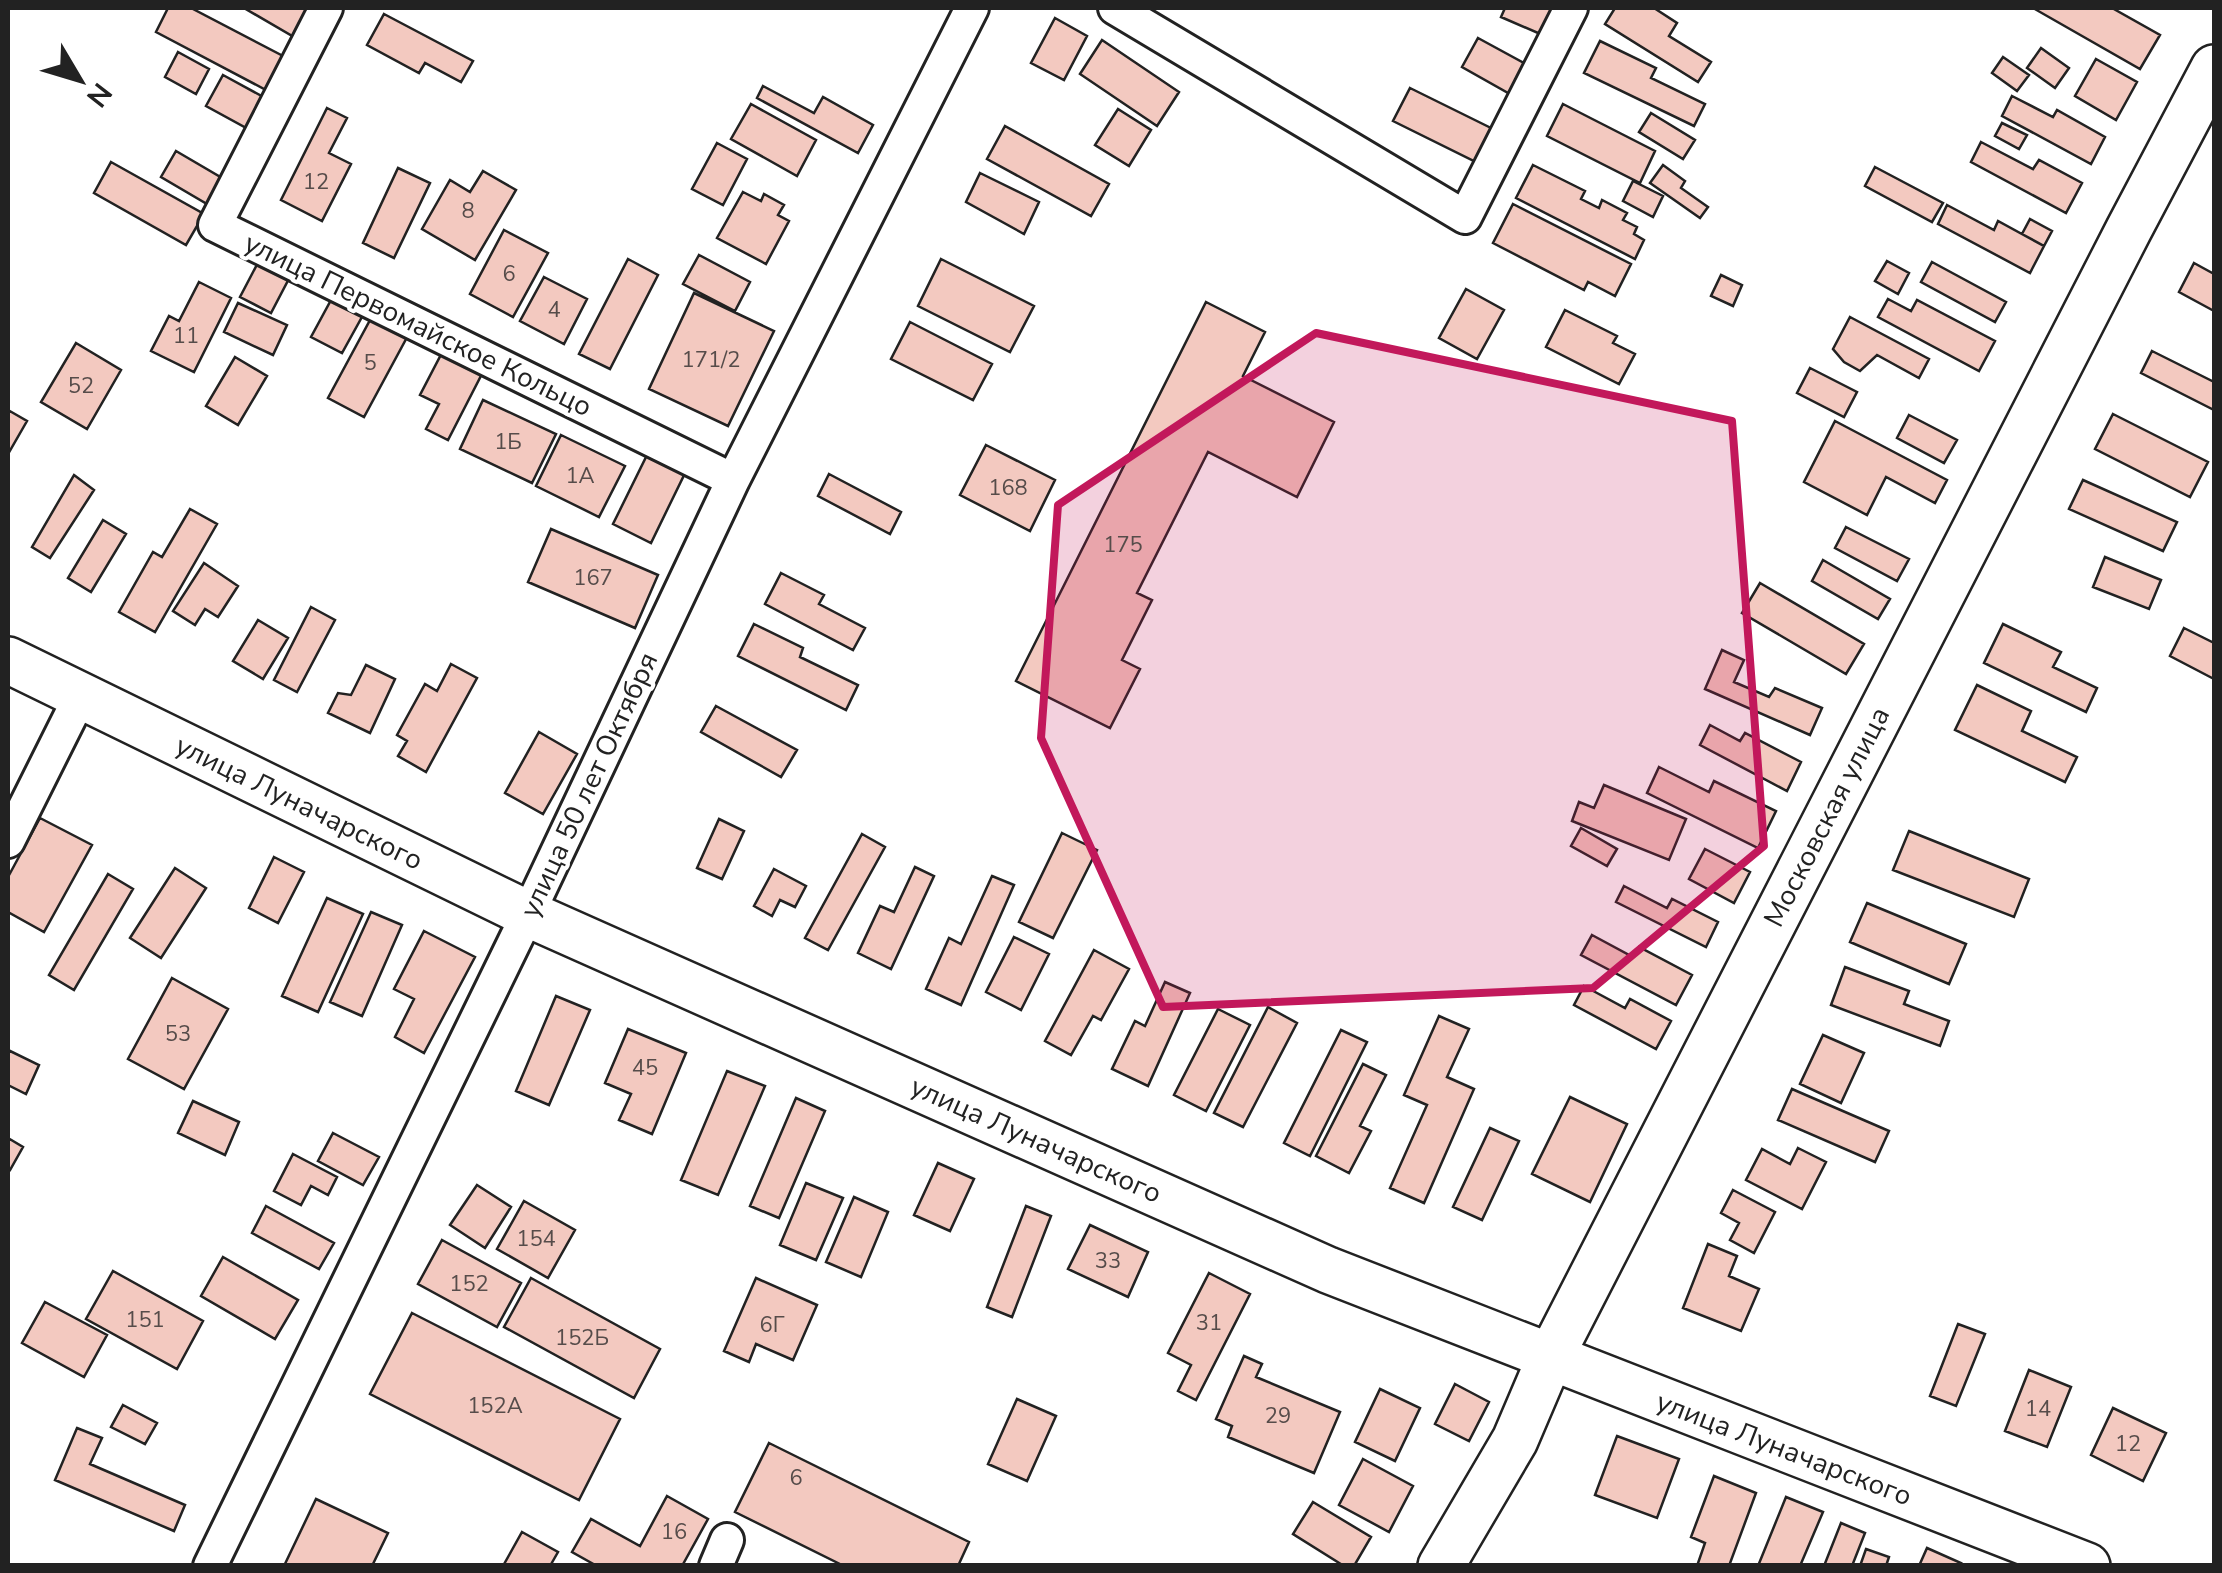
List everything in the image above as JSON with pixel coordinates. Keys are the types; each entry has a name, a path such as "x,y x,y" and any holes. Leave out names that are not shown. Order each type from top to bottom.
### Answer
{"street":[{"name":"улица Первомайское Кольцо","path":"326,8 215,225 732,480"},
{"name":"улица 50 лет Октября","path":"210,1566 528,914 732,480 972,8"},
{"path":"1115,8 1465,217 1571,8"},
{"name":"Московская улица","path":"1441,1566 1515,1440 1550,1358 2214,68"},
{"name":"улица Луначарского","path":"8,660 528,914 1328,1270 2088,1566"},
{"path":"8,840 80,697"}],"highlighted area":[{"path":"1316,333 1732,421 1764,846 1593,988 1163,1007 1041,738 1058,505"}],"building":[{"path":"168,8 191,8 283,56 266,90 156,32"},
{"path":"244,8 311,8 294,37"},
{"path":"1505,8 1558,8 1545,36 1501,17"},
{"path":"1615,8 1654,8 1677,23 1669,36 1711,62 1698,82 1605,24"},
{"path":"2033,8 2112,8 2160,35 2140,69"},
{"path":"384,14 473,61 461,82 425,63 419,73 367,45"},
{"path":"1055,18 1087,36 1064,80 1031,63"},
{"path":"1478,38 1533,68 1517,98 1462,67"},
{"path":"1102,40 1179,92 1157,126 1080,74"},
{"path":"1600,41 1656,68 1651,78 1705,104 1694,126 1584,73"},
{"path":"2041,48 2069,68 2055,88 2027,68"},
{"path":"178,52 209,69 196,94 165,77"},
{"path":"2003,57 2029,75 2017,91 1992,73"},
{"path":"2096,59 2137,82 2116,120 2075,96"},
{"path":"223,75 267,99 250,130 206,106"},
{"path":"763,86 814,113 823,97 873,125 858,153 757,98"},
{"path":"1410,88 1495,130 1478,163 1393,121"},
{"path":"2012,96 2053,117 2057,110 2105,137 2091,164 2002,116"},
{"path":"751,104 816,140 797,176 731,139"},
{"path":"1563,104 1655,151 1640,183 1547,136"},
{"path":"327,108 347,118 329,153 351,164 322,221 281,200"},
{"path":"1118,109 1151,130 1129,166 1095,145"},
{"path":"1651,113 1695,140 1683,159 1639,132"},
{"path":"2002,123 2027,135 2019,149 1995,136"},
{"path":"1005,126 1109,184 1091,216 987,159"},
{"path":"1981,142 2033,169 2039,160 2082,183 2066,213 1971,162"},
{"path":"717,143 747,159 723,205 692,189"},
{"path":"176,151 222,178 207,204 161,177"},
{"path":"111,162 204,214 186,245 94,193"},
{"path":"1533,165 1585,191 1581,199 1599,208 1602,200 1627,213 1623,220 1637,227 1634,234 1644,240 1635,259 1516,198"},
{"path":"1663,165 1685,181 1681,188 1708,207 1700,218 1650,183"},
{"path":"1875,167 1943,203 1932,222 1865,186"},
{"path":"398,168 430,183 394,258 363,243"},
{"path":"483,171 516,190 475,260 422,229 450,180 470,192"},
{"path":"980,173 1039,202 1024,234 966,202"},
{"path":"1633,181 1663,196 1653,217 1623,201"},
{"path":"743,192 761,201 764,194 784,205 778,215 789,221 766,264 717,238"},
{"path":"1513,204 1631,264 1615,296 1588,282 1584,290 1493,243"},
{"path":"1947,205 1994,230 1998,221 2044,246 2030,273 1938,224"},
{"path":"2030,219 2052,231 2044,246 2022,234"},
{"path":"504,230 548,253 513,317 470,294"},
{"path":"263,253 294,269 271,313 240,297"},
{"path":"699,255 750,282 735,311 683,284"},
{"path":"628,259 658,275 610,369 579,354"},
{"path":"941,259 1034,306 1010,352 918,306"},
{"path":"1887,261 1909,273 1898,294 1875,281"},
{"path":"1932,262 2006,302 1995,322 1921,282"},
{"path":"2194,263 2214,274 2214,311 2179,292"},
{"path":"1721,275 1742,285 1733,306 1711,296"},
{"path":"544,277 587,299 564,344 520,321"},
{"path":"199,282 231,298 194,372 151,351 169,316 179,321"},
{"path":"337,289 368,306 342,353 311,337"},
{"path":"1466,289 1504,310 1477,359 1439,338"},
{"path":"694,293 774,331 728,426 649,389"},
{"path":"1888,299 1911,311 1917,300 1995,341 1979,371 1878,317"},
{"path":"1206,302 1265,332 1243,376 1334,422 1297,497 1208,452 1137,593 1152,600 1122,660 1140,669 1110,728 1016,681"},
{"path":"238,303 287,325 273,355 224,332"},
{"path":"376,309 412,328 364,417 328,398"},
{"path":"1565,310 1617,336 1613,343 1635,354 1619,384 1546,347"},
{"path":"1850,317 1929,359 1919,378 1877,355 1860,371 1844,362 1833,349"},
{"path":"910,322 992,364 973,400 891,359"},
{"path":"76,343 121,370 87,429 41,402"},
{"path":"446,345 486,366 448,440 426,429 439,404 420,395"},
{"path":"2152,351 2214,382 2214,410 2141,373"},
{"path":"235,357 267,376 238,425 206,406"},
{"path":"1810,368 1857,392 1844,417 1797,393"},
{"path":"483,400 556,434 532,483 460,449"},
{"path":"8,410 27,421 8,454"},
{"path":"2113,414 2208,462 2190,497 2095,449"},
{"path":"1909,415 1957,440 1944,463 1897,438"},
{"path":"1835,421 1947,480 1935,503 1886,477 1867,515 1804,482"},
{"path":"561,435 625,466 599,517 536,486"},
{"path":"986,445 1055,480 1030,531 960,495"},
{"path":"650,449 688,467 651,543 613,524"},
{"path":"829,474 901,512 890,534 818,496"},
{"path":"74,475 94,490 50,558 32,547"},
{"path":"2083,480 2177,522 2163,551 2069,509"},
{"path":"190,509 217,524 155,632 119,612 153,552 162,557"},
{"path":"103,520 126,534 91,592 68,578"},
{"path":"1846,527 1909,559 1897,581 1835,548"},
{"path":"551,529 658,575 635,628 528,582"},
{"path":"2105,557 2161,580 2149,609 2093,587"},
{"path":"1823,560 1890,599 1878,619 1812,581"},
{"path":"204,563 238,586 218,617 205,609 195,625 173,611"},
{"path":"781,573 824,595 819,604 865,628 853,650 765,604"},
{"path":"1760,583 1864,644 1846,674 1742,613"},
{"path":"311,607 335,620 297,692 274,680"},
{"path":"258,620 288,638 263,679 233,661"},
{"path":"754,624 803,648 800,657 858,685 846,710 738,656"},
{"path":"2003,624 2061,652 2053,667 2097,688 2086,712 1984,663"},
{"path":"2184,628 2214,643 2214,679 2170,656"},
{"path":"1722,650 1744,660 1734,682 1769,697 1775,688 1822,708 1810,735 1705,689"},
{"path":"451,664 477,678 426,772 398,756 407,741 397,735 425,684 437,691"},
{"path":"366,665 395,679 370,733 328,713 338,693 351,695"},
{"path":"1977,685 2031,711 2022,731 2077,757 2065,782 1955,730"},
{"path":"716,706 797,750 781,777 701,732"},
{"path":"1710,725 1740,741 1745,733 1801,762 1787,791 1700,745"},
{"path":"539,732 577,754 543,814 505,793"},
{"path":"1659,767 1709,792 1714,781 1776,811 1758,848 1647,793"},
{"path":"1604,785 1686,819 1669,860 1572,821 1579,802 1594,808"},
{"path":"40,818 92,845 44,932 8,912 8,877"},
{"path":"719,819 744,831 722,879 697,868"},
{"path":"1581,828 1617,849 1607,866 1571,846"},
{"path":"1909,831 2029,879 2014,917 1893,870"},
{"path":"1062,833 1097,850 1053,938 1019,922"},
{"path":"862,834 885,847 828,950 805,938"},
{"path":"1705,849 1750,872 1734,903 1689,879"},
{"path":"274,857 304,872 278,923 249,908"},
{"path":"915,867 934,876 891,969 858,953 880,906 894,912"},
{"path":"175,868 206,888 161,958 130,938"},
{"path":"774,869 806,886 795,907 780,900 772,916 754,906"},
{"path":"108,874 133,889 74,990 49,975"},
{"path":"992,876 1014,885 961,1005 926,989 949,938 961,944"},
{"path":"1624,886 1667,908 1672,899 1718,922 1706,947 1616,902"},
{"path":"327,898 363,914 318,1012 282,996"},
{"path":"1867,903 1966,944 1949,984 1850,942"},
{"path":"371,912 402,925 362,1016 330,1002"},
{"path":"424,931 475,957 424,1053 395,1037 414,999 394,989"},
{"path":"1592,935 1633,957 1639,947 1692,975 1676,1005 1581,955"},
{"path":"1014,937 1049,954 1021,1010 986,992"},
{"path":"1094,950 1129,969 1101,1020 1093,1016 1071,1055 1045,1041"},
{"path":"1845,967 1909,991 1904,1004 1949,1021 1940,1046 1831,1005"},
{"path":"172,978 228,1009 184,1089 128,1059"},
{"path":"1165,982 1190,993 1148,1086 1112,1069 1135,1021 1145,1026"},
{"path":"1584,986 1625,1008 1630,999 1671,1021 1656,1049 1574,1005"},
{"path":"556,996 590,1010 549,1105 516,1091"},
{"path":"1268,1007 1297,1023 1243,1127 1214,1113"},
{"path":"1218,1009 1250,1025 1206,1111 1174,1095"},
{"path":"1439,1016 1469,1029 1447,1077 1474,1089 1424,1203 1390,1188 1427,1105 1404,1095"},
{"path":"628,1029 686,1053 652,1134 619,1120 631,1094 605,1083"},
{"path":"1341,1030 1367,1042 1310,1156 1284,1143"},
{"path":"1823,1035 1864,1053 1841,1103 1800,1084"},
{"path":"8,1050 39,1065 26,1094 8,1085"},
{"path":"1363,1064 1386,1075 1360,1126 1371,1131 1349,1173 1316,1156"},
{"path":"727,1071 765,1086 718,1195 681,1180"},
{"path":"1792,1089 1889,1131 1875,1162 1778,1120"},
{"path":"1570,1097 1627,1124 1590,1202 1532,1174"},
{"path":"796,1098 825,1111 779,1218 750,1206"},
{"path":"193,1101 239,1122 225,1155 178,1133"},
{"path":"1490,1128 1519,1141 1482,1220 1453,1207"},
{"path":"333,1133 379,1157 363,1185 318,1161"},
{"path":"8,1138 23,1147 10,1170 8,1169"},
{"path":"1798,1148 1826,1162 1802,1209 1746,1180 1762,1149 1790,1164"},
{"path":"293,1154 337,1177 328,1195 311,1186 301,1205 274,1191"},
{"path":"938,1163 974,1179 950,1231 914,1215"},
{"path":"806,1183 843,1198 816,1260 780,1245"},
{"path":"477,1185 511,1207 485,1248 450,1225"},
{"path":"1733,1190 1775,1212 1754,1253 1730,1240 1739,1223 1721,1213"},
{"path":"854,1197 888,1212 861,1277 826,1262"},
{"path":"524,1201 575,1230 548,1278 497,1249"},
{"path":"266,1206 334,1243 319,1269 252,1233"},
{"path":"1026,1206 1051,1216 1012,1317 987,1307"},
{"path":"1090,1225 1148,1252 1128,1297 1068,1269"},
{"path":"442,1240 521,1283 497,1327 418,1284"},
{"path":"1708,1244 1737,1256 1729,1276 1759,1289 1741,1331 1683,1308"},
{"path":"223,1257 298,1300 275,1339 201,1296"},
{"path":"113,1271 203,1321 177,1369 86,1319"},
{"path":"1209,1273 1250,1294 1196,1400 1178,1391 1191,1365 1168,1353"},
{"path":"531,1278 660,1349 634,1398 504,1327"},
{"path":"756,1278 817,1305 793,1360 756,1344 749,1362 724,1351"},
{"path":"45,1302 107,1335 84,1377 22,1343"},
{"path":"412,1313 620,1419 579,1500 370,1394"},
{"path":"1958,1324 1985,1334 1956,1406 1930,1396"},
{"path":"1244,1356 1262,1364 1256,1377 1340,1412 1314,1473 1228,1437 1232,1426 1216,1419"},
{"path":"2029,1370 2071,1387 2047,1447 2005,1431"},
{"path":"1455,1384 1489,1402 1469,1441 1435,1424"},
{"path":"1380,1389 1420,1408 1395,1461 1355,1442"},
{"path":"1017,1399 1056,1416 1027,1481 988,1464"},
{"path":"123,1405 157,1423 145,1444 111,1427"},
{"path":"2113,1408 2166,1433 2143,1481 2091,1455"},
{"path":"77,1428 102,1438 90,1464 185,1505 174,1531 55,1480"},
{"path":"1617,1436 1679,1459 1657,1518 1595,1495"},
{"path":"769,1443 969,1542 958,1566 844,1566 735,1512"},
{"path":"1363,1459 1413,1486 1389,1532 1339,1505"},
{"path":"1714,1476 1756,1493 1729,1566 1697,1566 1705,1543 1691,1537"},
{"path":"667,1496 708,1519 682,1566 597,1566 572,1552 591,1519 640,1546"},
{"path":"1786,1497 1823,1512 1800,1566 1758,1566"},
{"path":"316,1499 388,1533 372,1566 284,1566"},
{"path":"1313,1502 1371,1537 1354,1566 1344,1566 1293,1534"},
{"path":"1841,1523 1865,1533 1852,1566 1824,1566"},
{"path":"522,1532 558,1552 550,1566 503,1566"},
{"path":"1927,1548 1961,1563 1919,1566"},
{"path":"1866,1549 1889,1557 1886,1566 1860,1566"}]}
